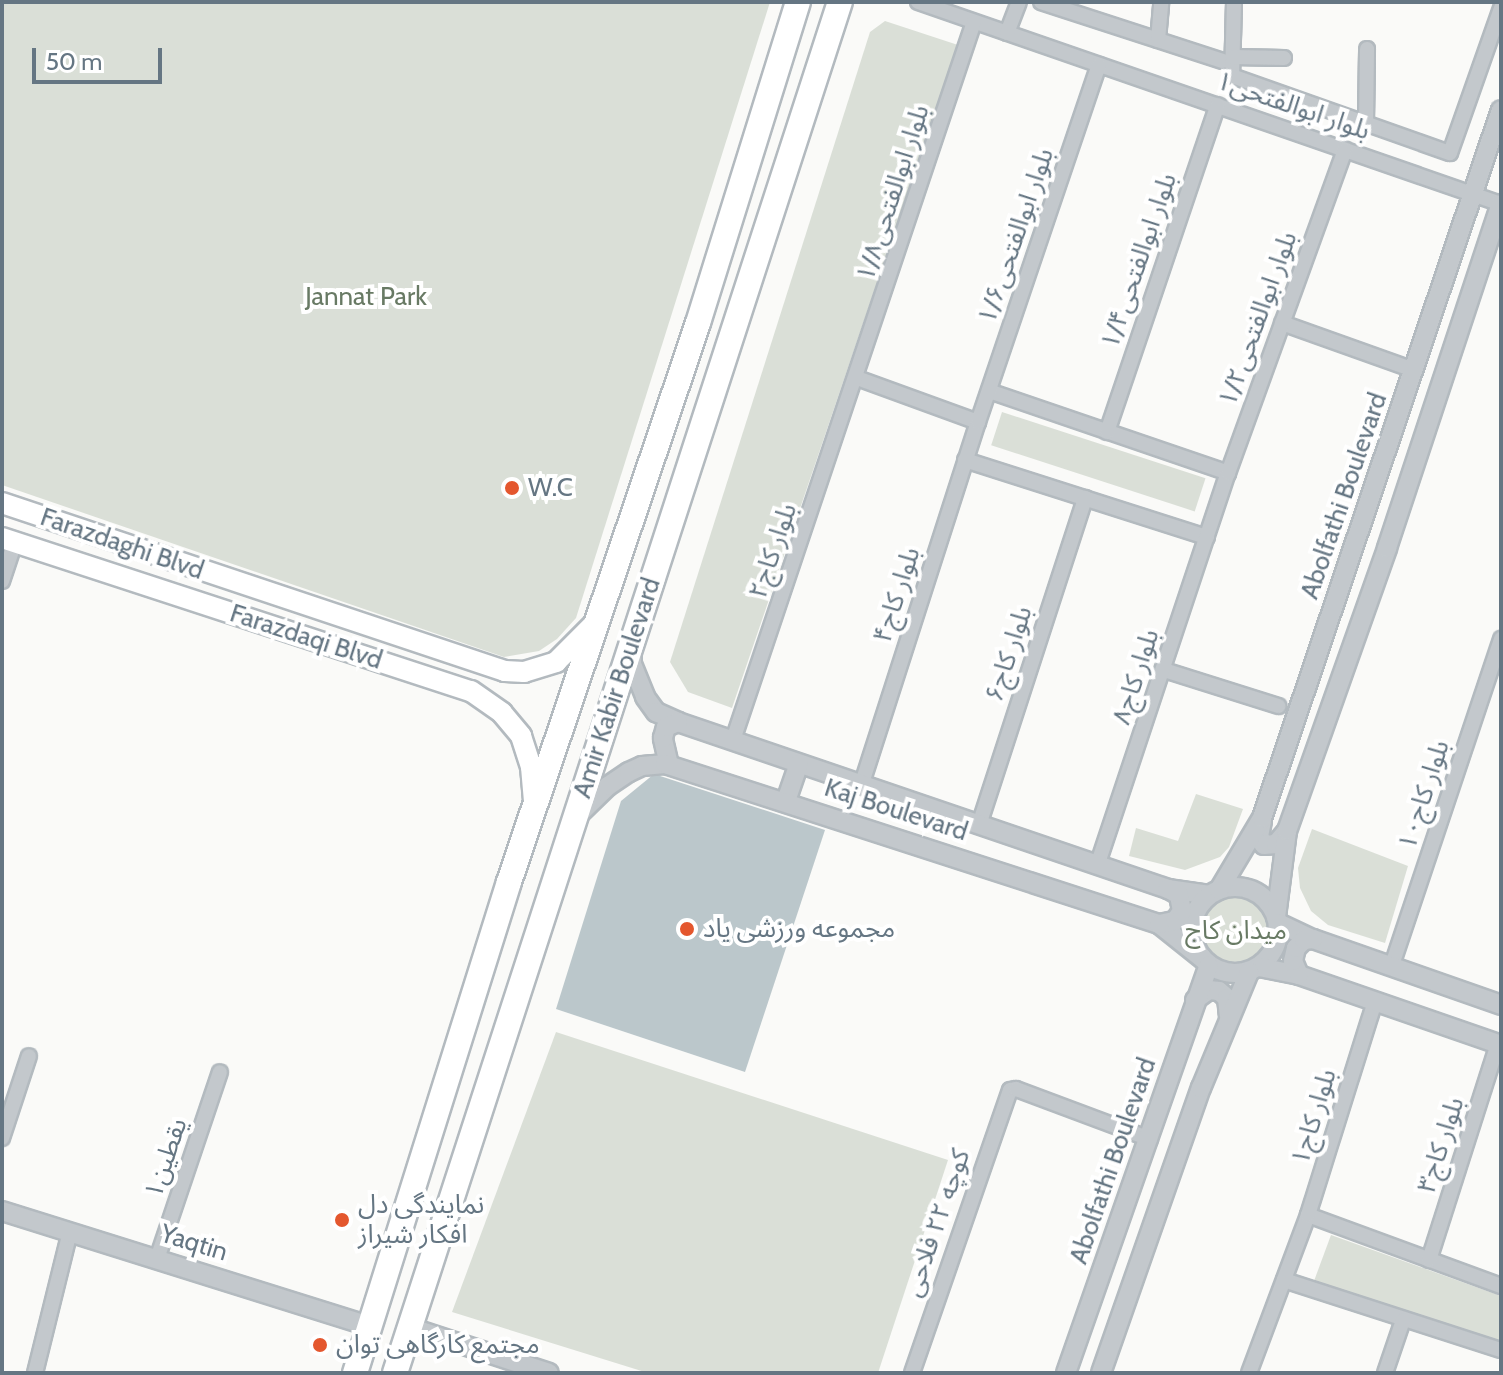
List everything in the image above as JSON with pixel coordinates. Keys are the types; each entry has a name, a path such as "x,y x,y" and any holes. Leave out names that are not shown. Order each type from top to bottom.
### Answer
{"main road":[{"name":"Amir Kabir Boulevard","path":"395,1373 840,2"},
{"name":"Amir Kabir Boulevard","path":"355,1373 595,623 698,323 796,9"},
{"path":"796,9 831,30"},
{"name":"Farazdaghi Blvd","path":"2,503 478,663 524,672 543,668 575,647 595,623"},
{"name":"Farazdaqi Blvd","path":"8,540 471,691 502,713 521,736 531,767 534,811"},
{"path":"471,691 485,690 494,681 492,670 478,663"}],"street":[{"name":"بلوار ابوالفتحی۱","path":"918,2 1501,204"},
{"path":"1007,33 1019,2"},
{"path":"1041,2 1228,59 1284,58"},
{"path":"1158,40 1161,2"},
{"path":"1234,2 1228,59 1232,76 1450,153 1501,8"},
{"name":"بلوار ابوالفتحی۱/۸","path":"857,378 974,22"},
{"path":"1366,123 1367,49"},
{"name":"بلوار ابوالفتحی۱/۶","path":"978,422 1099,65"},
{"name":"بلوار ابوالفتحی۱/۴","path":"1107,432 1218,105"},
{"name":"Abolfathi Boulevard","path":"1214,893 1262,818 1360,535 1470,192 1501,110"},
{"name":"بلوار ابوالفتحی۱/۲","path":"1217,505 1345,149"},
{"path":"1101,1373 1229,1016 1254,969 1272,952 1287,831 1387,548 1501,204"},
{"path":"1282,323 1414,370"},
{"path":"857,378 978,422"},
{"name":"بلوار کاج۲","path":"733,740 857,378"},
{"path":"989,391 1228,473"},
{"name":"بلوار کاج۴","path":"862,783 978,422"},
{"path":"965,460 1207,537"},
{"name":"بلوار کاج۶","path":"979,825 1085,498"},
{"name":"بلوار کاج۸","path":"1098,863 1217,505"},
{"path":"1360,535 1387,548"},
{"path":"2,581 8,540"},
{"name":"Kaj Boulevard","path":"631,644 632,664 645,697 656,712 678,722 1168,889 1214,893"},
{"name":"بلوار کاج۱۰","path":"1392,965 1500,647"},
{"path":"1164,670 1278,706"},
{"path":"669,765 663,738 666,727 678,722"},
{"path":"786,801 799,764"},
{"name":"Kaj Boulevard","path":"575,818 608,786 629,772 642,766 669,765 1159,924 1206,962"},
{"path":"1262,818 1259,837 1264,845 1276,844 1287,831"},
{"path":"1500,1045 1299,975 1254,969 1235,974 1206,962 1193,938 1192,926 1202,904 1214,893 1246,888 1259,894 1277,920 1313,939 1501,1005"},
{"path":"1159,924 1175,921 1182,911 1179,895 1168,889"},
{"path":"1299,975 1293,961 1296,948 1304,940 1313,939"},
{"name":"Abolfathi Boulevard","path":"1066,1373 1150,1139 1206,962"},
{"path":"1195,1000 1209,990 1219,991 1227,998 1229,1016"},
{"name":"بلوار کاج۱","path":"1249,1373 1308,1215 1375,1001"},
{"name":"بلوار کاج۳","path":"1429,1260 1500,1045"},
{"path":"2,1138 29,1056"},
{"name":"یقطین۱","path":"157,1259 220,1072"},
{"name":"کوچه ۲۲ فلاحی","path":"912,1373 1010,1090 1016,1089 1150,1139"},
{"name":"Yaqtin","path":"2,1211 370,1326"},
{"path":"1308,1215 1501,1286"},
{"path":"35,1373 70,1232"},
{"path":"1112,1248 1142,1257"},
{"path":"1284,1280 1501,1350"},
{"path":"1385,1373 1403,1320"},
{"path":"409,1327 549,1373"}],"green space":[{"name":"Jannat Park","path":"2,2 770,2 576,618 557,639 539,651 504,657 2,485"},
{"path":"885,21 958,45 732,708 688,692 670,662 870,32"},
{"path":"1002,412 1206,478 1195,511 991,445"},
{"path":"1196,794 1243,809 1229,847 1220,857 1185,870 1129,856 1136,828 1178,841"},
{"path":"1312,829 1408,866 1385,943 1328,925 1311,911 1300,888 1298,868"},
{"name":"میدان کاج","path":"1236,897 1260,907 1270,931 1260,955 1236,965 1212,955 1202,931 1212,907"},
{"path":"556,1032 948,1160 878,1373 648,1373 452,1312"},
{"path":"1331,1235 1501,1296 1501,1341 1314,1281"}],"shaded area":[{"name":"مجموعه ورزشی یاد","path":"654,774 825,830 745,1072 556,1009 621,801"}],"place":[{"name":"W.C","path":"512,488"},
{"name":"مجموعه ورزشی یاد","path":"687,929"},
{"name":"نمایندگی دل افکار شیراز","path":"342,1220"},
{"name":"مجتمع کارگاهی توان","path":"320,1345"}]}
